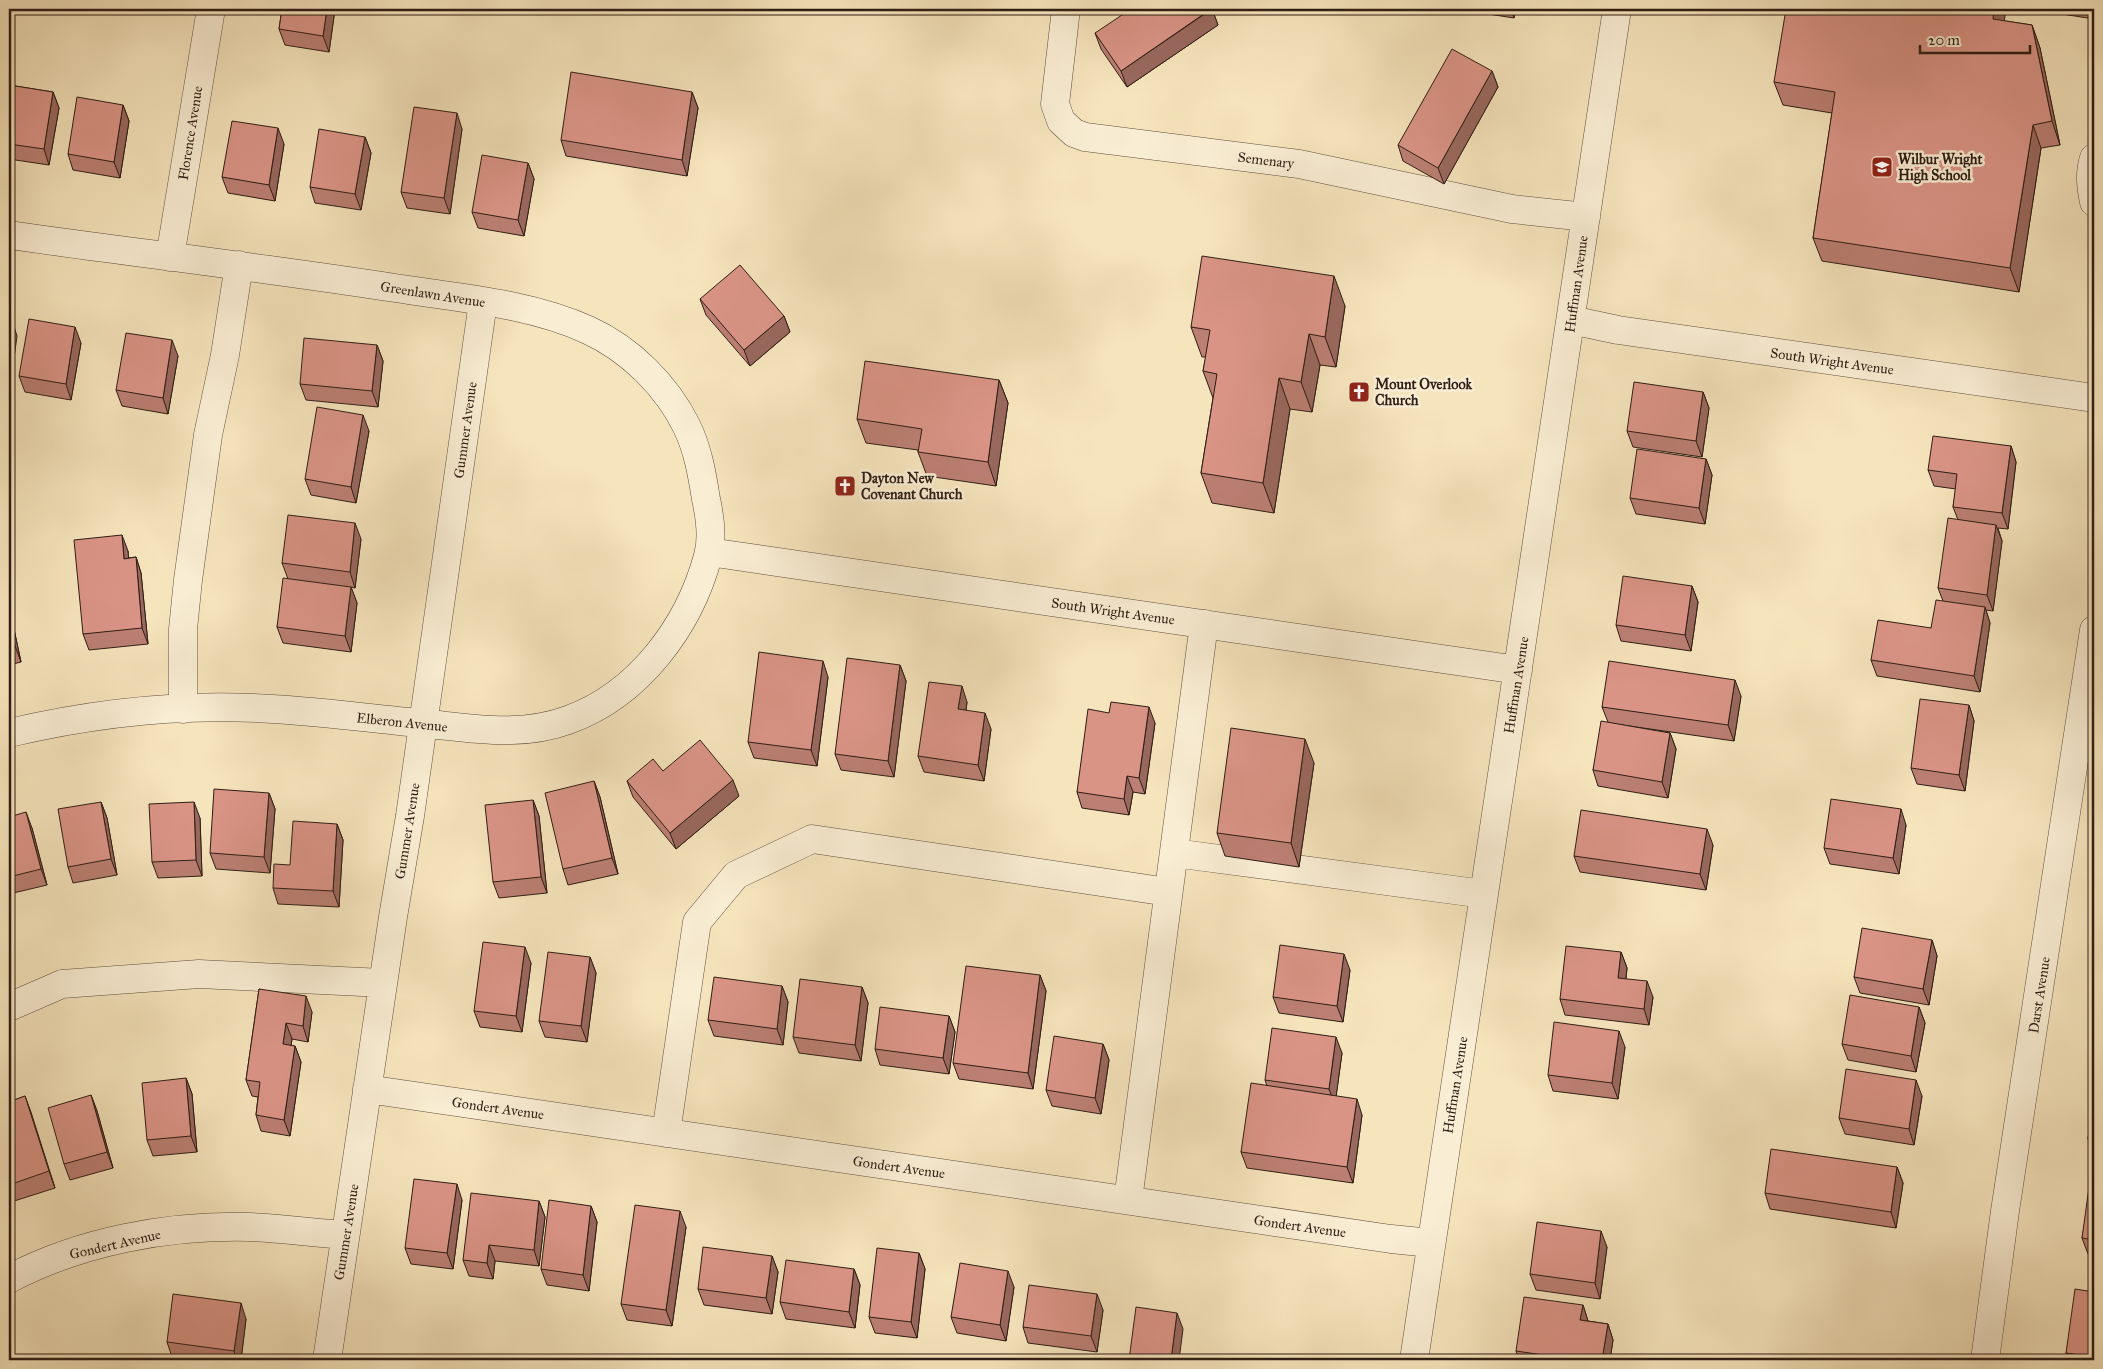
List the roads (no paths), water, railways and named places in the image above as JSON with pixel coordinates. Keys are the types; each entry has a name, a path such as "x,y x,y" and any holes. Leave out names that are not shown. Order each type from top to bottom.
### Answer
{"street":[{"name":"Florence Avenue","path":"170,257 211,9"},
{"name":"Semenary","path":"1066,9 1056,104 1061,121 1074,133 1085,137 1298,164 1512,209 1586,217"},
{"name":"Huffman Avenue","path":"1414,1360 1617,9"},
{"path":"2094,158 2091,166 2090,184 2094,202"},
{"name":"Greenlawn Avenue","path":"9,235 299,273 483,302 552,315 592,332 629,355 662,388 687,428 701,467 710,521 709,552"},
{"path":"183,708 183,629 191,562 208,435 225,355 239,266"},
{"name":"Gummer Avenue","path":"327,1360 383,983 410,816 483,302"},
{"name":"South Wright Avenue","path":"1571,320 1618,330 2094,398"},
{"name":"South Wright Avenue","path":"709,552 1518,670"},
{"name":"Elberon Avenue","path":"9,733 38,726 122,713 183,708 268,708 496,731 544,727 570,720 611,699 639,676 673,634 696,592 709,552"},
{"path":"1128,1200 1204,624"},
{"name":"Darst Avenue","path":"1985,1360 2005,1211 2094,630"},
{"path":"666,1133 697,922 736,875 812,840 1168,892"},
{"path":"1174,854 1484,894"},
{"path":"9,1007 62,984 199,974 383,983"},
{"name":"Gondert Avenue","path":"367,1089 1391,1239 1431,1243"},
{"name":"Gondert Avenue","path":"9,1280 30,1268 81,1249 138,1236 184,1230 250,1227 345,1236"}],"place":[{"name":"Wilbur Wright High School","path":"1882,167"},
{"name":"Mount Overlook Church","path":"1359,392"},
{"name":"Dayton New Covenant Church","path":"845,486"}]}
